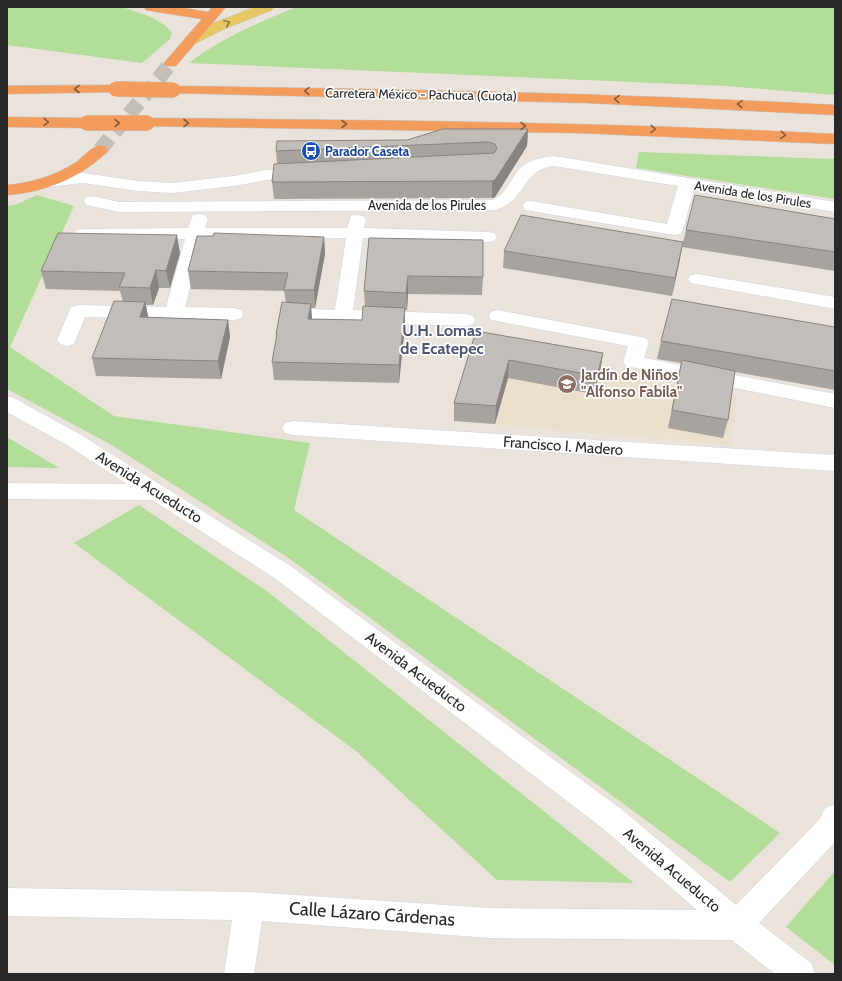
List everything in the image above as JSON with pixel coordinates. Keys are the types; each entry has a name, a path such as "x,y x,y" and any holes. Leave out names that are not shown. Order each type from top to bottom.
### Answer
{"highway":[{"path":"151,7 215,12"},
{"path":"170,63 215,12"},
{"name":"Carretera México - Pachuca (Cuota)","path":"7,90 116,89 486,94 712,102 835,110"},
{"path":"7,122 620,128 835,139"},
{"path":"7,190 47,182 80,167 100,150"}],"main road":[{"path":"191,40 219,26 267,7"}],"street":[{"name":"Avenida de los Pirules","path":"92,201 119,207 494,205 499,204 508,198 529,168 539,163 554,161 835,207"},
{"path":"47,182 71,178 90,178 138,186 172,188 234,181 266,175 320,172"},
{"path":"531,206 674,230 687,183"},
{"path":"343,316 354,234 361,205"},
{"path":"174,313 202,206"},
{"path":"78,234 354,234 488,237"},
{"path":"697,279 835,303"},
{"path":"67,340 78,311 234,314"},
{"path":"291,314 466,320"},
{"path":"498,316 639,342 633,362 835,401"},
{"name":"Avenida Acueducto","path":"7,404 74,440 284,573 611,818 737,925 800,974"},
{"name":"Francisco I. Madero","path":"292,428 835,463"},
{"path":"7,491 157,492"},
{"path":"737,925 831,827 835,817"},
{"name":"Calle Lázaro Cárdenas","path":"7,902 249,906 490,922 737,925"},
{"path":"239,974 249,906"}],"shaded area":[{"name":"Jardín de Niños \"Alfonso Fabila\"","path":"475,349 737,397 730,445 454,421"}],"green space":[{"path":"122,7 151,17 166,26 172,33 170,39 142,63 7,45 7,8"},
{"path":"296,7 835,7 835,95 726,86 189,63 201,54 227,39 254,25"},
{"path":"639,152 835,159 835,199 636,168"},
{"path":"37,195 74,206 10,347 114,416 310,443 294,510 780,833 730,882 287,557 110,444 7,389 7,206 15,205"},
{"path":"7,437 59,468 7,467"},
{"path":"139,505 268,592 634,883 497,880 356,751 74,543"},
{"path":"835,872 835,965 786,927"}],"building":[{"path":"443,129 528,129 495,180 492,181 272,182 274,164 494,153 497,149 495,144 488,142 276,151 277,141 407,140"},
{"path":"695,195 835,219 835,252 686,230"},
{"path":"521,215 683,242 675,278 504,251"},
{"path":"58,233 177,235 166,271 156,270 150,288 119,287 125,273 41,271"},
{"path":"214,233 324,237 314,290 284,290 288,273 188,271 197,236 213,236"},
{"path":"369,238 483,240 483,277 408,276 406,293 364,291"},
{"path":"672,299 835,327 835,371 661,341"},
{"path":"114,301 145,302 140,317 228,320 218,361 92,358"},
{"path":"282,302 311,304 308,319 362,320 363,306 405,308 399,365 272,362"},
{"path":"476,331 603,353 597,376 509,360 496,406 454,403"},
{"path":"682,360 735,371 728,420 672,410"}],"tunnel":[{"path":"100,150 171,63"}],"place":[{"name":"Parador Caseta","path":"311,151"},
{"name":"Jardín de Niños \"Alfonso Fabila\"","path":"567,384"}],"district":[{"name":"U.H. Lomas de Ecatepec","path":"442,339"}]}
